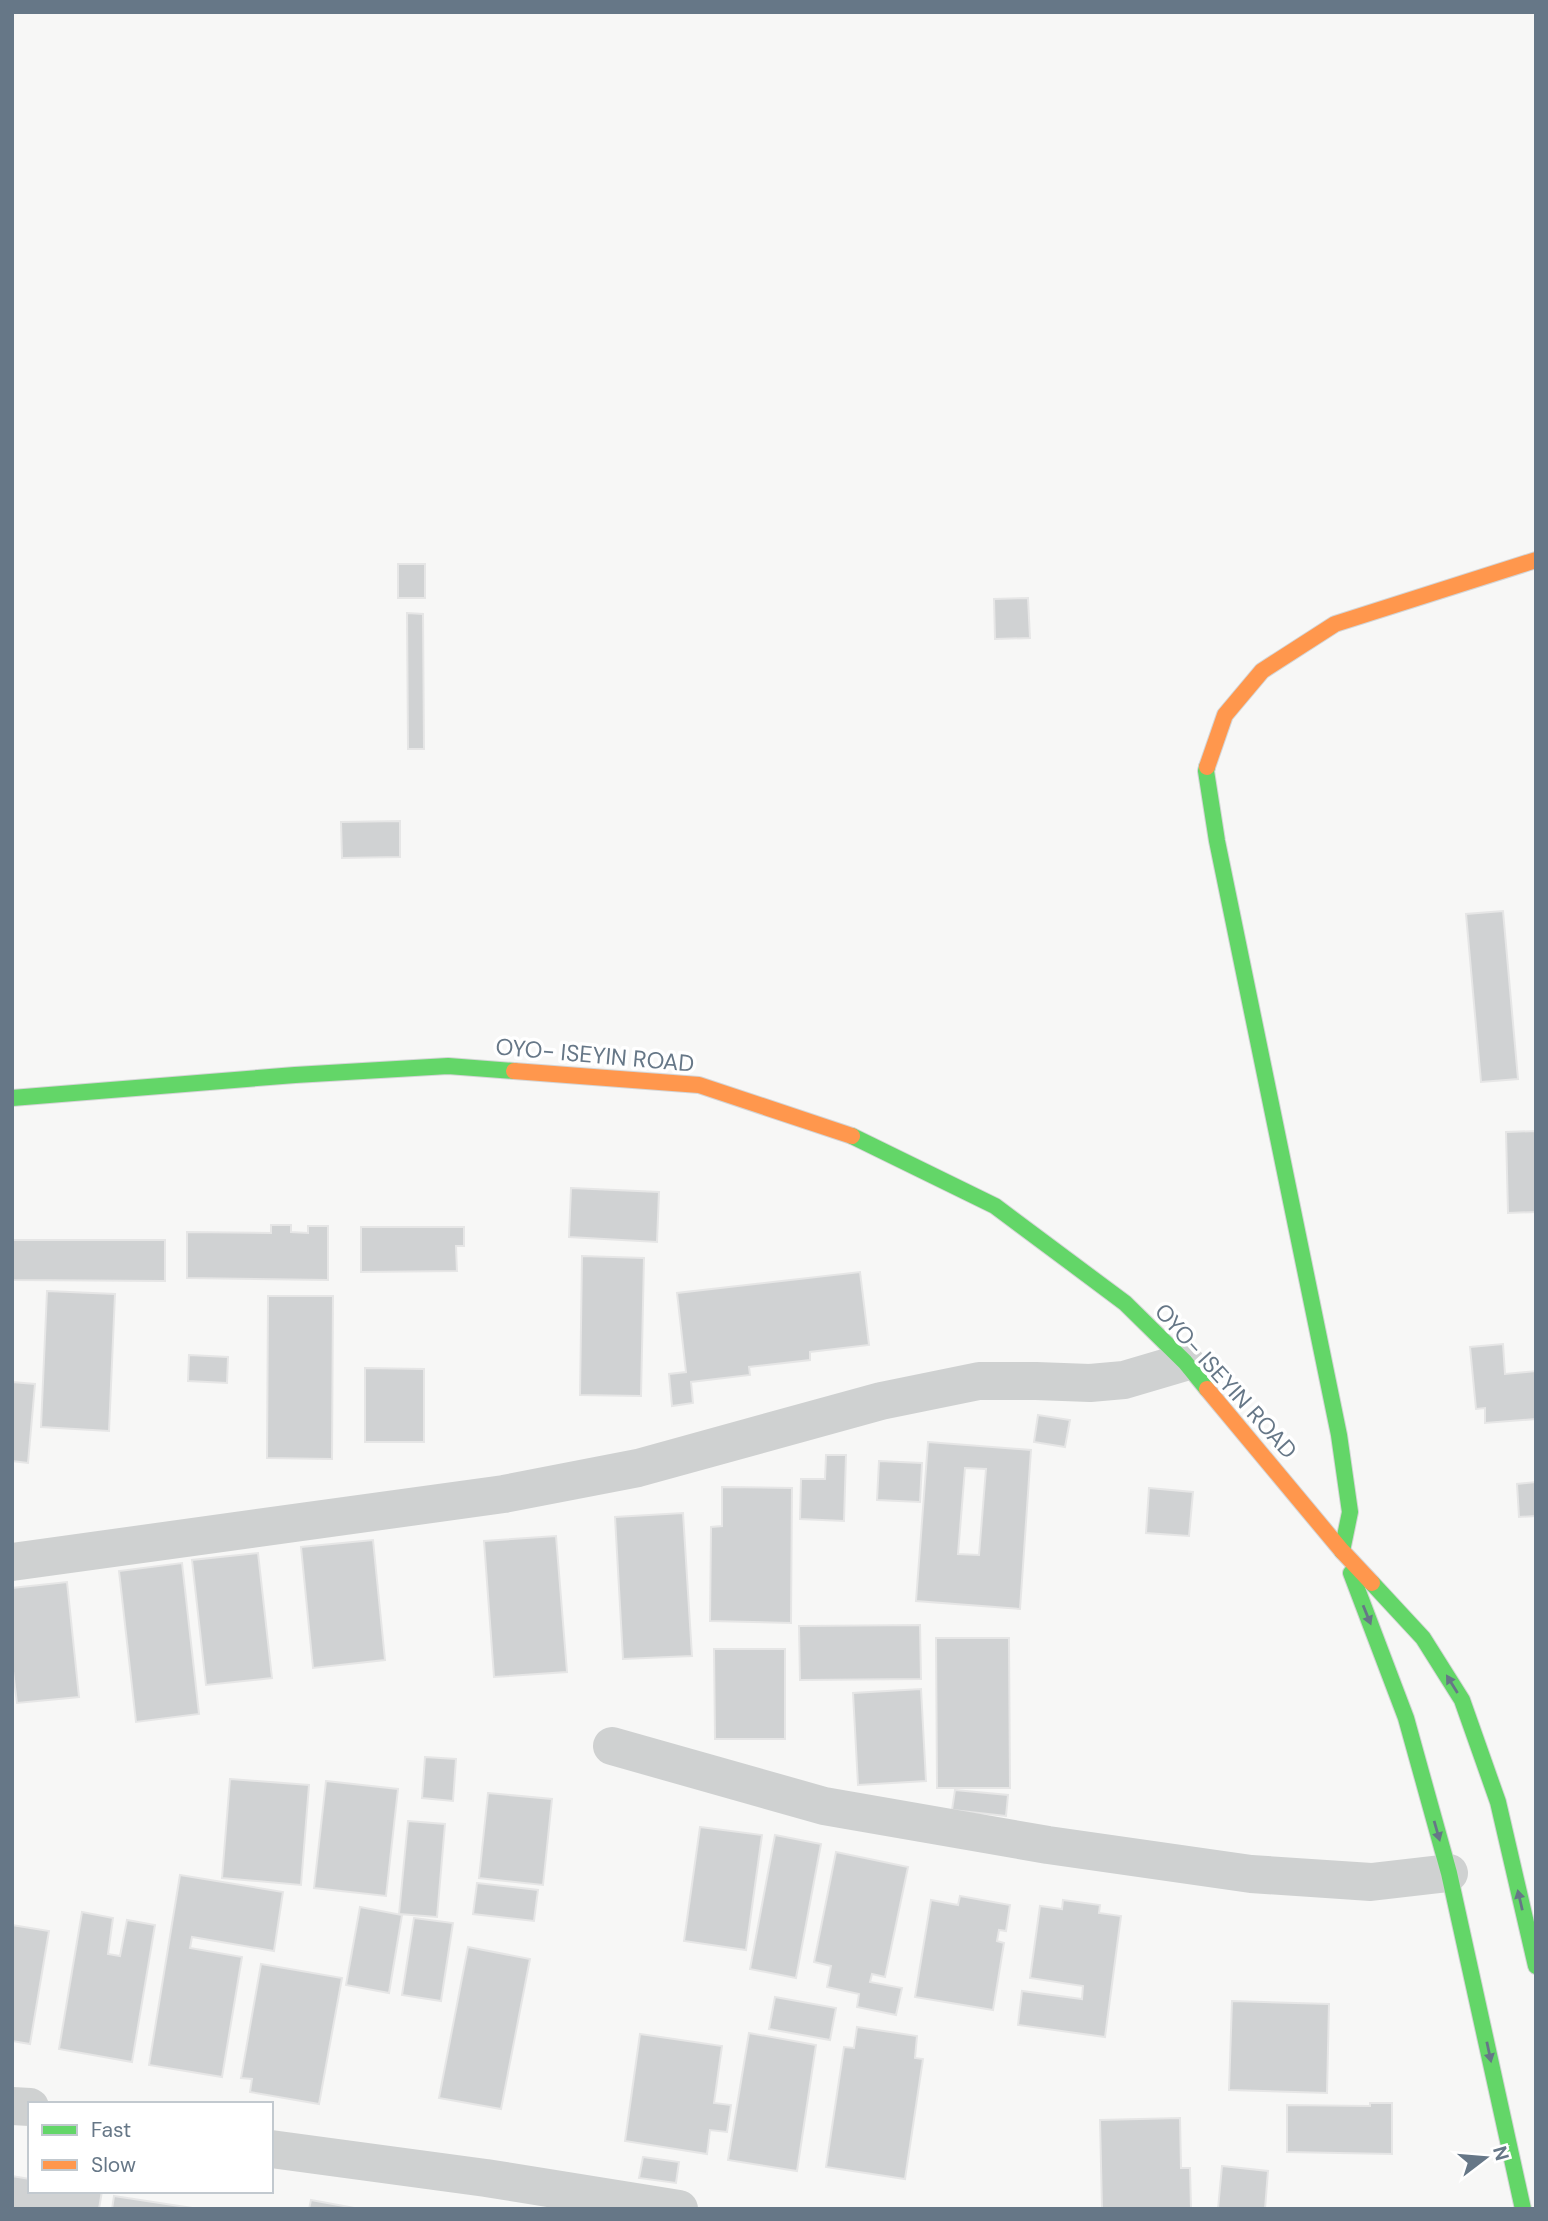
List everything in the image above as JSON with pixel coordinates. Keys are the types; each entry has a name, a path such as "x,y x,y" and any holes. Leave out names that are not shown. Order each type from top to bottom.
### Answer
{"main road":[{"path":"1523,2209 1449,1873 1406,1718 1342,1551 1350,1512 1339,1435 1217,841 1206,771 1225,715 1262,671 1335,624 1536,560"},
{"name":"OYO- ISEYIN ROAD","path":"12,1098 295,1075 448,1066 699,1085 854,1137 995,1206 1125,1303 1185,1362 1342,1551 1423,1638 1462,1700 1498,1802 1536,1966"}],"street":[{"path":"12,1562 504,1494 638,1468 881,1401 979,1381 1124,1380 1185,1362"},
{"path":"612,1746 824,1806 1048,1845 1251,1874 1331,1880 1371,1882 1449,1873"},
{"path":"273,2149 486,2178 679,2209"}],"building":[{"path":"398,564 425,564 425,598 398,598"},
{"path":"1028,598 1030,638 995,639 994,599"},
{"path":"407,613 423,614 424,749 408,749"},
{"path":"400,821 400,857 342,858 341,822"},
{"path":"1503,911 1518,1079 1481,1082 1466,914"},
{"path":"1536,1131 1536,1212 1508,1213 1506,1132"},
{"path":"571,1188 659,1192 657,1242 569,1237"},
{"path":"271,1225 291,1225 291,1232 308,1233 308,1226 328,1226 328,1280 187,1278 187,1232 271,1233"},
{"path":"361,1227 464,1227 464,1246 456,1246 457,1271 361,1272"},
{"path":"12,1240 165,1240 165,1281 12,1280"},
{"path":"582,1256 644,1258 641,1396 580,1395"},
{"path":"860,1272 869,1345 810,1352 810,1360 749,1367 750,1375 691,1382 693,1403 672,1406 669,1374 686,1372 677,1293"},
{"path":"47,1291 115,1294 109,1431 41,1427"},
{"path":"268,1296 333,1296 332,1459 267,1458"},
{"path":"1503,1344 1505,1374 1536,1371 1536,1419 1485,1423 1485,1408 1476,1409 1470,1347"},
{"path":"189,1355 228,1357 227,1383 188,1381"},
{"path":"365,1368 424,1369 424,1442 365,1442"},
{"path":"12,1382 35,1384 28,1463 12,1461"},
{"path":"1038,1415 1070,1420 1065,1447 1034,1442"},
{"path":"928,1442 1031,1450 1020,1609 916,1601","holes":["965,1468 986,1469 979,1555 958,1554"]},
{"path":"826,1455 846,1455 844,1521 800,1519 801,1479 825,1479"},
{"path":"879,1461 922,1463 920,1502 877,1500"},
{"path":"1536,1482 1536,1516 1519,1517 1517,1484"},
{"path":"722,1487 792,1488 791,1623 710,1621 711,1527 722,1526"},
{"path":"1149,1488 1193,1492 1189,1536 1146,1533"},
{"path":"683,1513 692,1656 623,1659 615,1517"},
{"path":"556,1536 567,1672 494,1677 484,1541"},
{"path":"373,1540 385,1660 313,1668 301,1547"},
{"path":"258,1553 272,1678 206,1685 192,1560"},
{"path":"182,1563 199,1714 136,1722 119,1571"},
{"path":"67,1582 79,1697 17,1703 12,1663 12,1588"},
{"path":"920,1625 921,1679 800,1680 799,1626"},
{"path":"936,1638 1009,1638 1010,1788 937,1788"},
{"path":"714,1649 785,1649 785,1739 715,1739"},
{"path":"921,1689 926,1781 858,1785 853,1693"},
{"path":"425,1757 456,1759 453,1801 422,1798"},
{"path":"230,1779 309,1785 301,1885 222,1878"},
{"path":"326,1781 398,1789 386,1896 314,1888"},
{"path":"955,1790 1008,1795 1006,1816 952,1810"},
{"path":"488,1793 552,1799 543,1885 479,1878"},
{"path":"408,1821 445,1824 437,1917 399,1914"},
{"path":"700,1827 762,1835 746,1950 684,1941"},
{"path":"775,1835 821,1844 796,1978 750,1969"},
{"path":"836,1852 908,1867 885,1977 872,1974 870,1982 902,1988 896,2015 857,2007 859,1994 827,1987 831,1966 814,1962"},
{"path":"180,1875 283,1892 274,1951 192,1937 190,1948 242,1957 222,2077 149,2065"},
{"path":"477,1883 538,1890 534,1921 473,1914"},
{"path":"960,1896 1010,1905 1006,1931 999,1930 997,1941 1004,1943 993,2010 915,1997 931,1900 958,1905"},
{"path":"1063,1900 1100,1905 1099,1913 1121,1916 1105,2037 1018,2025 1022,1991 1082,1999 1083,1986 1030,1978 1040,1906 1062,1909"},
{"path":"360,1907 402,1915 389,1993 346,1985"},
{"path":"82,1912 113,1918 108,1954 120,1956 127,1920 155,1925 132,2062 59,2049"},
{"path":"414,1918 453,1923 441,2001 402,1995"},
{"path":"12,1925 49,1931 30,2044 12,2041"},
{"path":"468,1947 530,1959 501,2109 439,2098"},
{"path":"261,1964 342,1978 319,2104 250,2092 252,2079 241,2078"},
{"path":"775,1997 836,2008 830,2040 769,2029"},
{"path":"1232,2001 1329,2004 1327,2093 1229,2090"},
{"path":"857,2027 917,2036 915,2058 923,2059 905,2179 826,2167 844,2047 854,2048"},
{"path":"749,2033 816,2045 797,2171 728,2160"},
{"path":"640,2034 722,2046 714,2103 731,2105 727,2132 710,2130 707,2154 625,2141"},
{"path":"1370,2103 1392,2103 1392,2154 1287,2152 1287,2105 1370,2106"},
{"path":"1180,2118 1181,2168 1190,2168 1191,2209 1102,2209 1100,2120"},
{"path":"643,2157 679,2162 676,2183 639,2178"},
{"path":"1222,2166 1268,2171 1265,2209 1218,2209"},
{"path":"12,2176 28,2179 28,2193 102,2193 99,2209 12,2209"},
{"path":"114,2196 199,2209 112,2209"},
{"path":"311,2200 360,2209 309,2209"}],"traffic: fast":[{"path":"1207,767 1217,841 1339,1435 1350,1512 1342,1551"},
{"path":"12,1098 295,1075 448,1066 514,1071"},
{"path":"852,1136 995,1206 1125,1303 1185,1362 1207,1389"},
{"path":"1351,1573 1406,1718 1449,1873 1523,2209"},
{"path":"1372,1583 1423,1638 1462,1700 1498,1802 1536,1966"}],"traffic: slow":[{"path":"1207,767 1225,715 1262,671 1335,624 1536,560"},
{"path":"514,1071 699,1085 852,1136"},
{"path":"1207,1389 1342,1551 1372,1583"}]}
